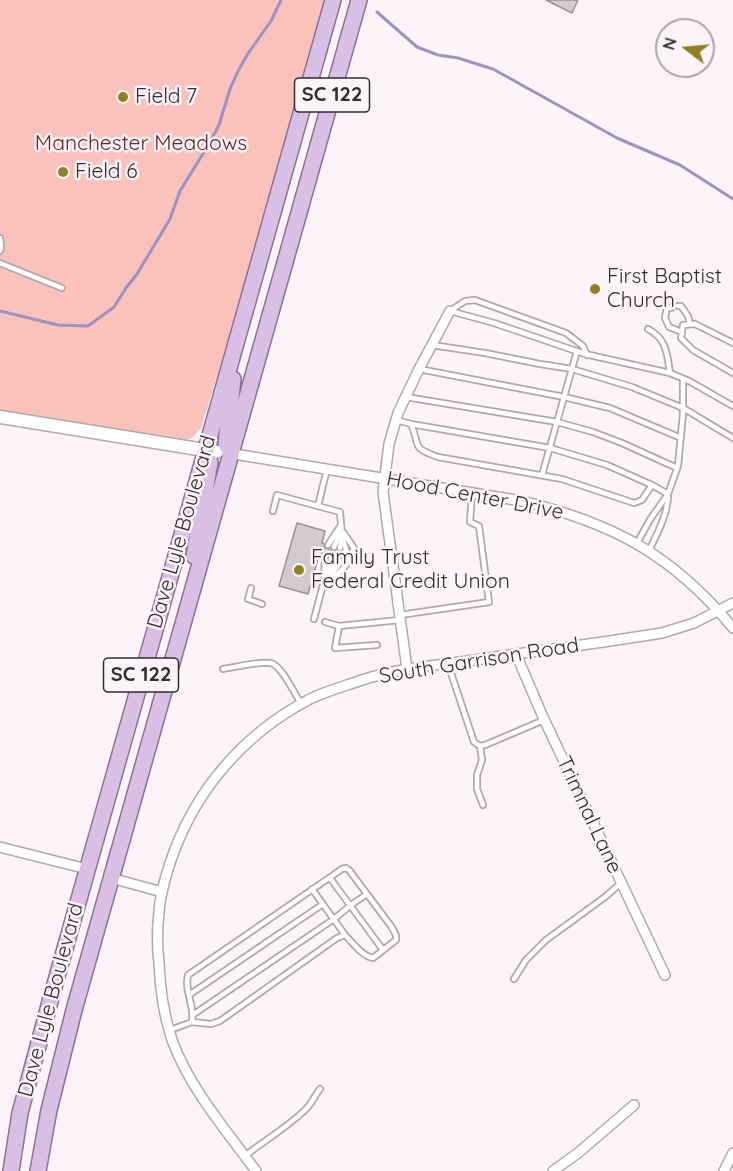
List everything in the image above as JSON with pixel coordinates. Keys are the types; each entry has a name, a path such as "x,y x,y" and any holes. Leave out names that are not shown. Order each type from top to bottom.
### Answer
{"main road":[{"name":"Dave Lyle Boulevard","path":"38,1171 49,1110 74,1010 179,639 218,452 240,328 333,0"},
{"name":"Dave Lyle Boulevard","path":"11,1171 20,1113 87,869 359,0"},
{"path":"179,639 210,457 226,444 240,328"}],"street":[{"path":"407,669 383,492 389,444 396,420 419,369 450,311"},
{"path":"0,417 218,452"},
{"name":"Hood Center Drive","path":"218,452 522,501 586,519 637,543 683,576 733,628"},
{"name":"South Garrison Road","path":"256,1171 207,1105 185,1068 172,1038 161,990 157,945 159,910 168,869 181,833 197,801 219,771 243,746 273,723 311,699 364,680 407,669 662,633 694,623 733,603"},
{"name":"Trimnal Lane","path":"516,654 544,720 665,975"},
{"path":"0,847 87,869"},
{"path":"111,878 162,892"},
{"path":"553,1171 578,1153 634,1105"},
{"path":"724,1171 733,1153"}],"lane":[{"path":"0,238 0,251"},
{"path":"0,263 62,288"},
{"path":"450,311 465,301 475,300 566,333 583,346 587,354"},
{"path":"678,306 681,306 688,316 690,324"},
{"path":"671,308 667,308 664,318 669,327 682,332"},
{"path":"450,311 587,354 670,373 732,403"},
{"path":"733,343 695,324 683,325 681,338 693,350 733,374"},
{"path":"648,329 657,334 665,347 670,373"},
{"path":"432,345 485,352 572,369 632,387 683,408 733,438"},
{"path":"542,475 577,351"},
{"path":"419,369 610,408 681,438"},
{"path":"649,551 665,518 668,494 677,468 681,438 683,379"},
{"path":"406,397 557,422 622,443 677,468"},
{"path":"396,420 550,448 608,465 668,494"},
{"path":"411,424 417,446 421,451 438,457 562,479 634,503 642,500 652,485"},
{"path":"318,506 327,469"},
{"path":"325,622 339,626 489,602 479,526 470,522 472,493"},
{"path":"637,543 668,494"},
{"path":"273,510 277,495 340,512 342,527 337,548 342,527"},
{"path":"323,585 344,569 354,548 342,527"},
{"path":"314,619 323,585 333,560 323,585"},
{"path":"251,588 248,599 262,604"},
{"path":"339,626 335,648 377,645"},
{"path":"223,669 272,663 280,669 302,705"},
{"path":"448,664 474,742 480,746 544,720"},
{"path":"480,746 482,760 477,775 477,789 483,805"},
{"path":"192,1022 194,1014 189,995 188,975 312,889 330,878 342,869 349,870 368,894 396,934 396,940 370,959 345,934 312,889"},
{"path":"330,878 383,950"},
{"path":"514,979 526,960 546,940 621,883"},
{"path":"194,1014 368,894"},
{"path":"189,995 323,904"},
{"path":"170,1030 192,1022 211,1024 220,1021 345,934"},
{"path":"245,1156 308,1107 320,1089"}],"green space":[{"name":"Manchester Meadows","path":"0,0 328,0 266,219 201,428 192,438 179,443 0,413"}],"building":[{"path":"546,0 578,0 572,13"},
{"name":"Family Trust Federal Credit Union","path":"297,523 325,531 322,543 325,548 347,554 344,559 326,553 319,555 308,594 279,586"}],"waterway":[{"path":"0,311 58,325 88,326 114,307 170,219 180,191 219,125 238,71 271,21 281,0"},
{"path":"377,12 417,47 438,55 458,58 493,69 617,138 680,165 733,199"}],"place":[{"name":"Field 7","path":"123,97"},
{"name":"Field 6","path":"63,172"},
{"name":"First Baptist Church","path":"595,289"},
{"name":"Family Trust Federal Credit Union","path":"299,570"}]}
